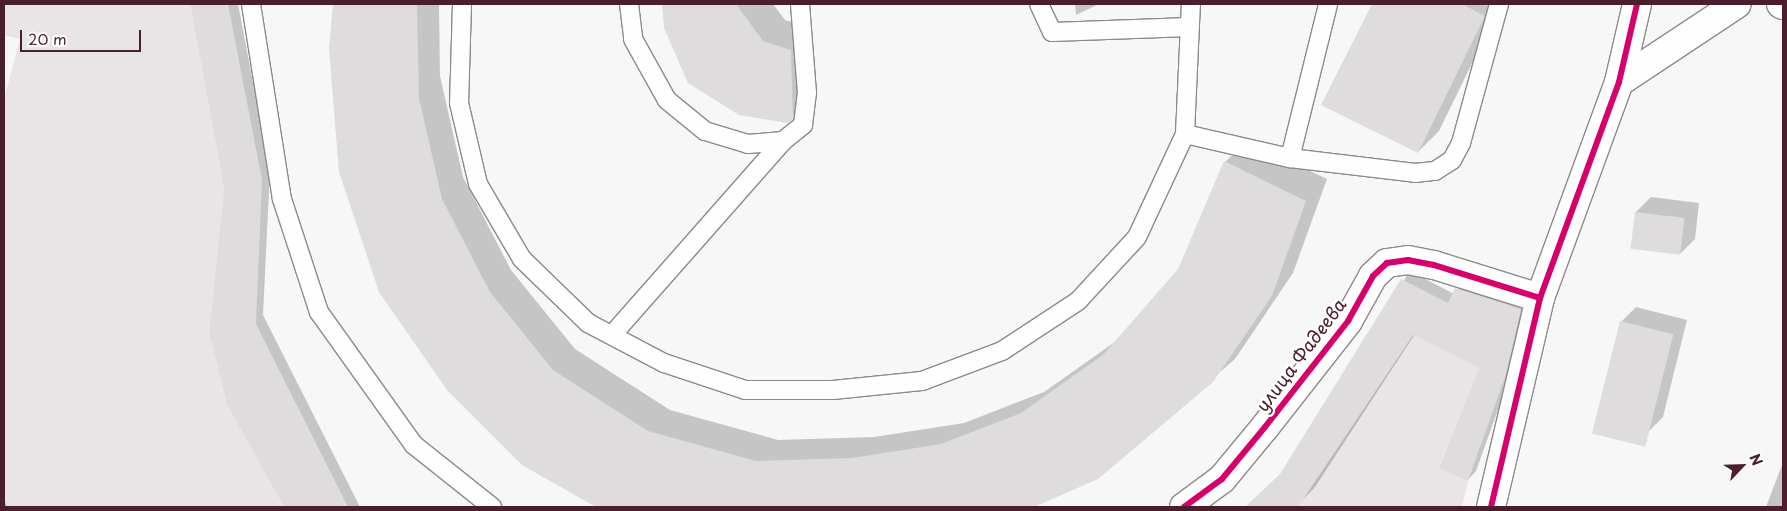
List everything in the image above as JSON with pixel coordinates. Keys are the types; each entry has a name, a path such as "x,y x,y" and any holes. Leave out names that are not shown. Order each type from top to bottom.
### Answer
{"street":[{"path":"1491,507 1540,298 1619,82 1637,4"},
{"path":"1619,82 1737,4"},
{"name":"улица Фадеева","path":"1184,507 1222,479 1265,428 1348,321 1373,276 1387,263 1408,260 1434,265 1540,298"}],"lane":[{"path":"251,4 282,199 319,312 414,445 492,507"},
{"path":"462,4 459,103 478,184 522,259 588,323 664,363 744,390 833,390 922,381 1002,351 1078,301 1137,237 1185,134 1191,4"},
{"path":"629,4 632,39 667,100 705,132 748,144 784,141"},
{"path":"612,336 784,141 803,125 807,93 800,4"},
{"path":"1040,4 1052,32 1190,27"},
{"path":"1290,158 1328,4"},
{"path":"1185,134 1290,158 1415,174 1435,171 1452,160 1461,142 1499,4"}],"shaded area":[{"path":"4,4 190,4 224,189 209,332 227,405 284,507 4,507 4,99 20,39 4,35"},
{"path":"1413,335 1491,340 1439,467 1468,481 1462,507 1298,507"}],"building":[{"path":"190,4 228,4 262,180 256,324 348,507 284,507 227,405 209,332 224,189"},
{"path":"333,4 417,4 419,98 442,199 490,292 553,370 648,431 756,461 852,458 941,444 1021,413 1103,355 1178,269 1224,161 1306,201 1272,296 1213,382 1098,479 1034,507 596,507 522,465 447,390 379,292 339,172 329,49"},
{"path":"662,4 736,4 763,41 791,50 793,119 788,123 739,115 688,83 664,28"},
{"path":"1372,4 1462,4 1485,16 1418,153 1321,105"},
{"path":"1635,212 1685,218 1680,255 1630,249"},
{"path":"1401,279 1448,303 1455,288 1521,309 1505,377 1468,481 1439,468 1479,368 1413,335 1298,507 1245,507 1280,474"},
{"path":"1620,321 1673,334 1645,447 1592,434"}],"cycle path":[{"path":"1491,507 1540,298 1619,82 1637,4"},
{"path":"1184,507 1222,479 1348,321 1373,276 1387,263 1408,260 1434,265 1540,298"}]}
